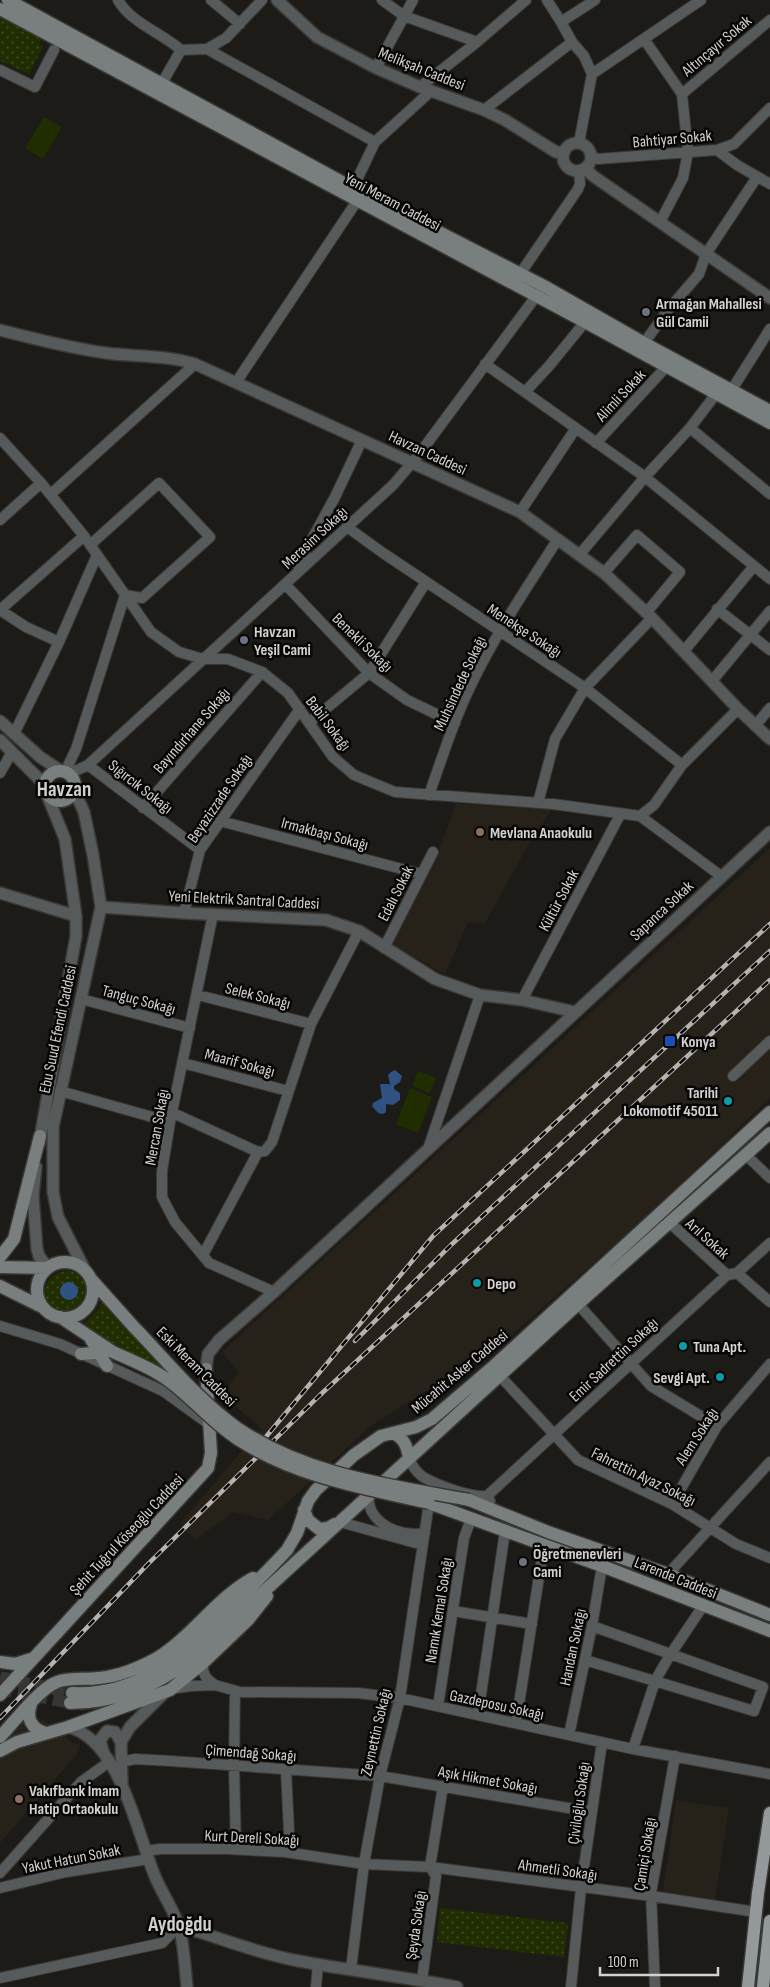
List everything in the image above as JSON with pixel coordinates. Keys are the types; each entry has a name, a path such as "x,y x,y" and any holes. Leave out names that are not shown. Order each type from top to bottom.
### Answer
{"main road":[{"name":"Yeni Meram Caddesi","path":"16,2 353,188 520,274 540,292 585,322 770,423"},
{"name":"Yeni Meram Caddesi","path":"0,9 199,114 357,201 644,343 770,411"},
{"path":"56,771 65,772 74,781 74,790 65,801 55,801 46,790 48,776 56,771"},
{"name":"Mücahit Asker Caddesi","path":"770,1112 495,1365 453,1401 432,1418 416,1427 381,1436 354,1454 316,1490 304,1510 293,1542 267,1572 188,1648 168,1664 144,1677 118,1687 89,1692 71,1698 90,1702 110,1699 138,1690 165,1678 197,1653 578,1304 770,1133"},
{"path":"0,1257 14,1239 40,1136"},
{"path":"0,1286 44,1308 51,1314 60,1317 71,1317 85,1309 92,1295 88,1276 78,1265 68,1262 57,1263 48,1268 41,1277 38,1287 39,1298 44,1308"},
{"path":"0,1266 48,1268"},
{"name":"Eski Meram Caddesi","path":"88,1276 205,1401 236,1426 269,1447 326,1470 370,1481 469,1500"},
{"name":"Eski Meram Caddesi","path":"60,1317 113,1352 166,1378 226,1431 273,1459 330,1481 429,1503"},
{"path":"89,1336 107,1366"},
{"path":"81,1354 113,1352"},
{"name":"Şehit Tuğrul Köseoğlu Caddesi","path":"0,1695 204,1474 211,1461 206,1369"},
{"path":"393,1433 400,1436 405,1443 409,1458"},
{"name":"Larende Caddesi","path":"469,1500 485,1501 500,1513 668,1574 770,1615"},
{"name":"Larende Caddesi","path":"429,1503 602,1566 770,1631"},
{"path":"304,1510 308,1520 320,1529 328,1528 340,1522"},
{"path":"0,1737 49,1686 58,1681 111,1676 136,1668 152,1660 178,1642 235,1590 267,1572"},
{"path":"0,1751 17,1742 68,1728 167,1691 203,1663 248,1620 263,1602 280,1575"},
{"path":"0,1662 15,1664 34,1658"},
{"path":"31,1704 29,1712 32,1724 37,1730 46,1733"},
{"path":"748,1987 770,1813"},
{"path":"763,1987 770,1921"}],"street":[{"path":"118,0 132,16 170,40 182,50 207,49 226,38 262,0"},
{"path":"211,0 240,24"},
{"name":"Melikşah Caddesi","path":"277,0 318,37 376,68 431,91 484,110 505,120 556,152 564,153 566,166 574,170 582,169 593,176 770,298"},
{"path":"382,0 404,16 477,42"},
{"path":"376,68 413,0"},
{"path":"420,86 477,42 526,0"},
{"path":"546,0 572,42 584,56 592,74 579,143"},
{"path":"561,22 595,0"},
{"path":"592,74 701,0"},
{"name":"Altınçayır Sokak","path":"682,94 770,20"},
{"path":"644,39 682,94 688,152 683,178 660,222"},
{"path":"484,110 572,42"},
{"path":"207,49 375,142"},
{"path":"0,70 35,87 54,50"},
{"path":"162,84 182,50"},
{"path":"353,188 375,142 431,91"},
{"name":"Bahtiyar Sokak","path":"591,156 598,159 717,150 734,144 770,108"},
{"path":"520,274 578,189 582,169 590,161 591,156 588,148 579,143 568,146 564,153"},
{"path":"717,150 770,184"},
{"path":"644,343 698,274 706,254 757,177"},
{"path":"237,381 357,201"},
{"name":"Merasim Sokağı","path":"65,772 88,765 393,485 540,292"},
{"path":"525,392 585,322"},
{"path":"731,391 770,329"},
{"name":"Havzan Caddesi","path":"0,330 55,344 107,353 179,359 195,364 237,381 520,512 604,573 649,615 738,709 770,739"},
{"path":"51,494 195,364"},
{"path":"485,364 645,477 770,579"},
{"name":"Alimli Sokak","path":"596,443 666,367"},
{"path":"580,554 645,477 690,428 716,394"},
{"path":"520,512 576,428"},
{"path":"690,428 770,494"},
{"path":"299,572 306,550 335,497 362,440"},
{"name":"Babil Sokağı","path":"1,442 51,494 87,541 151,632 179,652 204,660 228,659 262,672 288,693 333,757 354,775 396,792 538,803 640,816 721,876"},
{"path":"0,520 41,483"},
{"path":"0,721 40,757 65,772 76,749 125,595 142,598 210,537 159,483 0,610 26,627 59,642"},
{"name":"Menekşe Sokağı","path":"347,527 585,688 682,765"},
{"path":"538,803 555,739 585,688 649,615 680,572 637,535 604,573"},
{"name":"Muhsindede Sokağı","path":"429,795 455,723 474,678 499,631 558,539"},
{"path":"14,734 59,642 97,555"},
{"path":"684,651 754,566"},
{"path":"310,722 369,673 426,582"},
{"name":"Benekli Sokağı","path":"285,584 369,673 407,700 455,723"},
{"path":"717,609 770,650"},
{"path":"712,681 770,611"},
{"name":"Bayındırhane Sokağı","path":"143,808 262,672"},
{"path":"756,726 770,708"},
{"name":"Beyazizzade Sokağı","path":"184,913 200,850 300,709"},
{"path":"640,816 654,805 682,765 738,709"},
{"name":"Ebu Suud Efendi Caddesi","path":"0,740 46,790 65,839 76,916 76,936 40,1136 34,1209 39,1256 48,1268"},
{"path":"0,772 12,752"},
{"name":"Sığırcık Sokağı","path":"88,765 200,850"},
{"name":"Ebu Suud Efendi Caddesi","path":"74,790 84,812 93,855 100,907 53,1127 53,1192 54,1205 69,1241 88,1276"},
{"name":"Kültür Sokak","path":"522,1000 621,813"},
{"name":"Irmakbaşı Sokağı","path":"220,821 422,874"},
{"name":"Sapanca Sokak","path":"206,1369 208,1354 219,1340 274,1292 770,832"},
{"name":"Edalı Sokak","path":"384,948 433,852"},
{"path":"0,893 76,916"},
{"name":"Yeni Elektrik Santral Caddesi","path":"100,907 326,920 358,930 384,948 435,978 480,995 522,1000 576,1012"},
{"name":"Mercan Sokağı","path":"213,914 162,1171 162,1197 175,1222 209,1263 274,1292"},
{"path":"60,1090 172,1117 258,1152 265,1151 272,1142 311,1024 358,930"},
{"name":"Selek Sokağı","path":"198,995 311,1024"},
{"path":"428,1149 480,995"},
{"name":"Tanguç Sokağı","path":"81,999 190,1028"},
{"path":"733,1076 770,1041"},
{"name":"Maarif Sokağı","path":"183,1063 288,1091"},
{"path":"203,1255 258,1152"},
{"path":"746,1155 770,1178"},
{"name":"Arıl Sokak","path":"670,1223 732,1274 770,1302"},
{"name":"Emir Sadrettin Sokağı","path":"485,1501 554,1434 631,1364 732,1274 770,1243"},
{"path":"578,1304 651,1386 717,1426"},
{"path":"0,1326 60,1344 162,1391 210,1425"},
{"name":"Alem Sokağı","path":"672,1504 717,1426 770,1364"},
{"name":"Fahrettin Ayaz Sokağı","path":"500,1376 578,1460 672,1504 736,1544 770,1558"},
{"path":"409,1458 413,1467 422,1476 446,1487 480,1497 485,1501"},
{"path":"668,1574 710,1526 766,1475 770,1462"},
{"path":"368,1496 370,1510 388,1528 415,1535 424,1533"},
{"name":"Zeynettin Sokağı","path":"352,1969 360,1863 400,1698 429,1503"},
{"name":"Namık Kemal Sokağı","path":"438,1706 464,1538 471,1518"},
{"path":"340,1522 423,1545"},
{"path":"478,1715 505,1531"},
{"path":"516,1723 544,1545"},
{"name":"Handan Sokağı","path":"569,1735 592,1626 602,1566"},
{"path":"633,1749 655,1681 703,1606"},
{"path":"453,1611 493,1616 532,1624"},
{"path":"585,1660 754,1711 763,1687 592,1626"},
{"path":"203,1663 203,1672 206,1678 214,1685"},
{"name":"Gazdeposu Sokağı","path":"167,1691 185,1686 214,1685 235,1691 358,1694 400,1698 633,1749 770,1774"},
{"path":"122,1785 121,1742 130,1727 167,1691"},
{"path":"235,1691 236,1849"},
{"path":"68,1728 85,1734 106,1757"},
{"path":"121,1742 115,1732 107,1731 100,1740 106,1757 122,1785 154,1874 179,1926 187,1987"},
{"name":"Çiviloğlu Sokağı","path":"571,1987 581,1888 602,1742"},
{"name":"Çamiçi Sokağı","path":"655,1987 651,1896 675,1756"},
{"path":"0,1873 81,1782 106,1757"},
{"name":"Çimendağ Sokağı","path":"121,1762 135,1759 380,1776"},
{"path":"286,1770 290,1852"},
{"name":"Aşık Hikmet Sokağı","path":"380,1776 592,1812"},
{"name":"Şeyda Sokağı","path":"422,1980 436,1876 430,1867 443,1786"},
{"name":"Kurt Dereli Sokağı","path":"147,1855 160,1849 236,1849 290,1852 360,1863"},
{"name":"Yakut Hatun Sokak","path":"0,1888 147,1855"},
{"name":"Ahmetli Sokağı","path":"360,1863 430,1867 756,1912"},
{"path":"179,1926 202,1932 245,1948 298,1961 422,1980 449,1986"},
{"path":"0,1978 162,1943 179,1926"},
{"path":"316,1987 318,1964"}],"shaded area":[{"path":"456,803 552,809 526,849 485,923 468,922 445,974 392,945 439,851"},
{"path":"770,848 770,1098 641,1222 501,1344 372,1425 268,1520 233,1512 195,1540 180,1524 261,1428 221,1394 239,1373 222,1352"},
{"name":"Vakıfbank İmam Hatip Ortaokulu","path":"31,1714 65,1731 67,1739 72,1743 80,1745 76,1755 0,1843 0,1742 20,1718"},
{"path":"676,1800 729,1808 715,1900 663,1892"}],"green space":[{"path":"0,15 42,37 39,44 43,47 29,74 0,61"},
{"path":"44,117 62,127 43,159 25,148"},
{"path":"418,1071 436,1078 430,1093 412,1086"},
{"path":"410,1088 432,1097 418,1133 396,1124"},
{"path":"67,1271 79,1275 85,1281 89,1293 85,1305 79,1311 67,1315 55,1311 49,1305 45,1293 49,1281 55,1275"},
{"path":"102,1301 111,1314 168,1372 166,1374 80,1328 98,1310"},
{"path":"440,1908 568,1923 564,1957 437,1942"}],"water":[{"path":"395,1070 402,1076 400,1082 394,1086 394,1089 400,1093 400,1100 393,1105 386,1104 386,1112 383,1114 378,1113 372,1106 373,1103 382,1098 380,1084 390,1084 388,1075"},
{"path":"69,1282 77,1287 78,1291 73,1299 69,1300 61,1295 60,1291 65,1283"}],"tunnel":[{"path":"0,1677 72,1693"},
{"path":"0,1689 70,1703"}],"railway":[{"path":"260,1444 433,1236 770,924"},
{"path":"355,1341 451,1245 770,951"},
{"path":"0,1718 149,1563 320,1395 770,980"}],"place":[{"name":"Armağan Mahallesi Gül Camii","path":"646,312"},
{"name":"Havzan Yeşil Cami","path":"244,640"},
{"name":"Mevlana Anaokulu","path":"480,832"},
{"name":"Konya","path":"670,1041"},
{"name":"Tarihi Lokomotif 45011","path":"728,1101"},
{"name":"Depo","path":"477,1283"},
{"name":"Tuna Apt.","path":"683,1346"},
{"name":"Sevgi Apt.","path":"720,1377"},
{"name":"Öğretmenevleri Cami","path":"523,1562"},
{"name":"Vakıfbank İmam Hatip Ortaokulu","path":"19,1799"}],"district":[{"name":"Havzan","path":"64,789"},
{"name":"Aydoğdu","path":"180,1924"}]}
